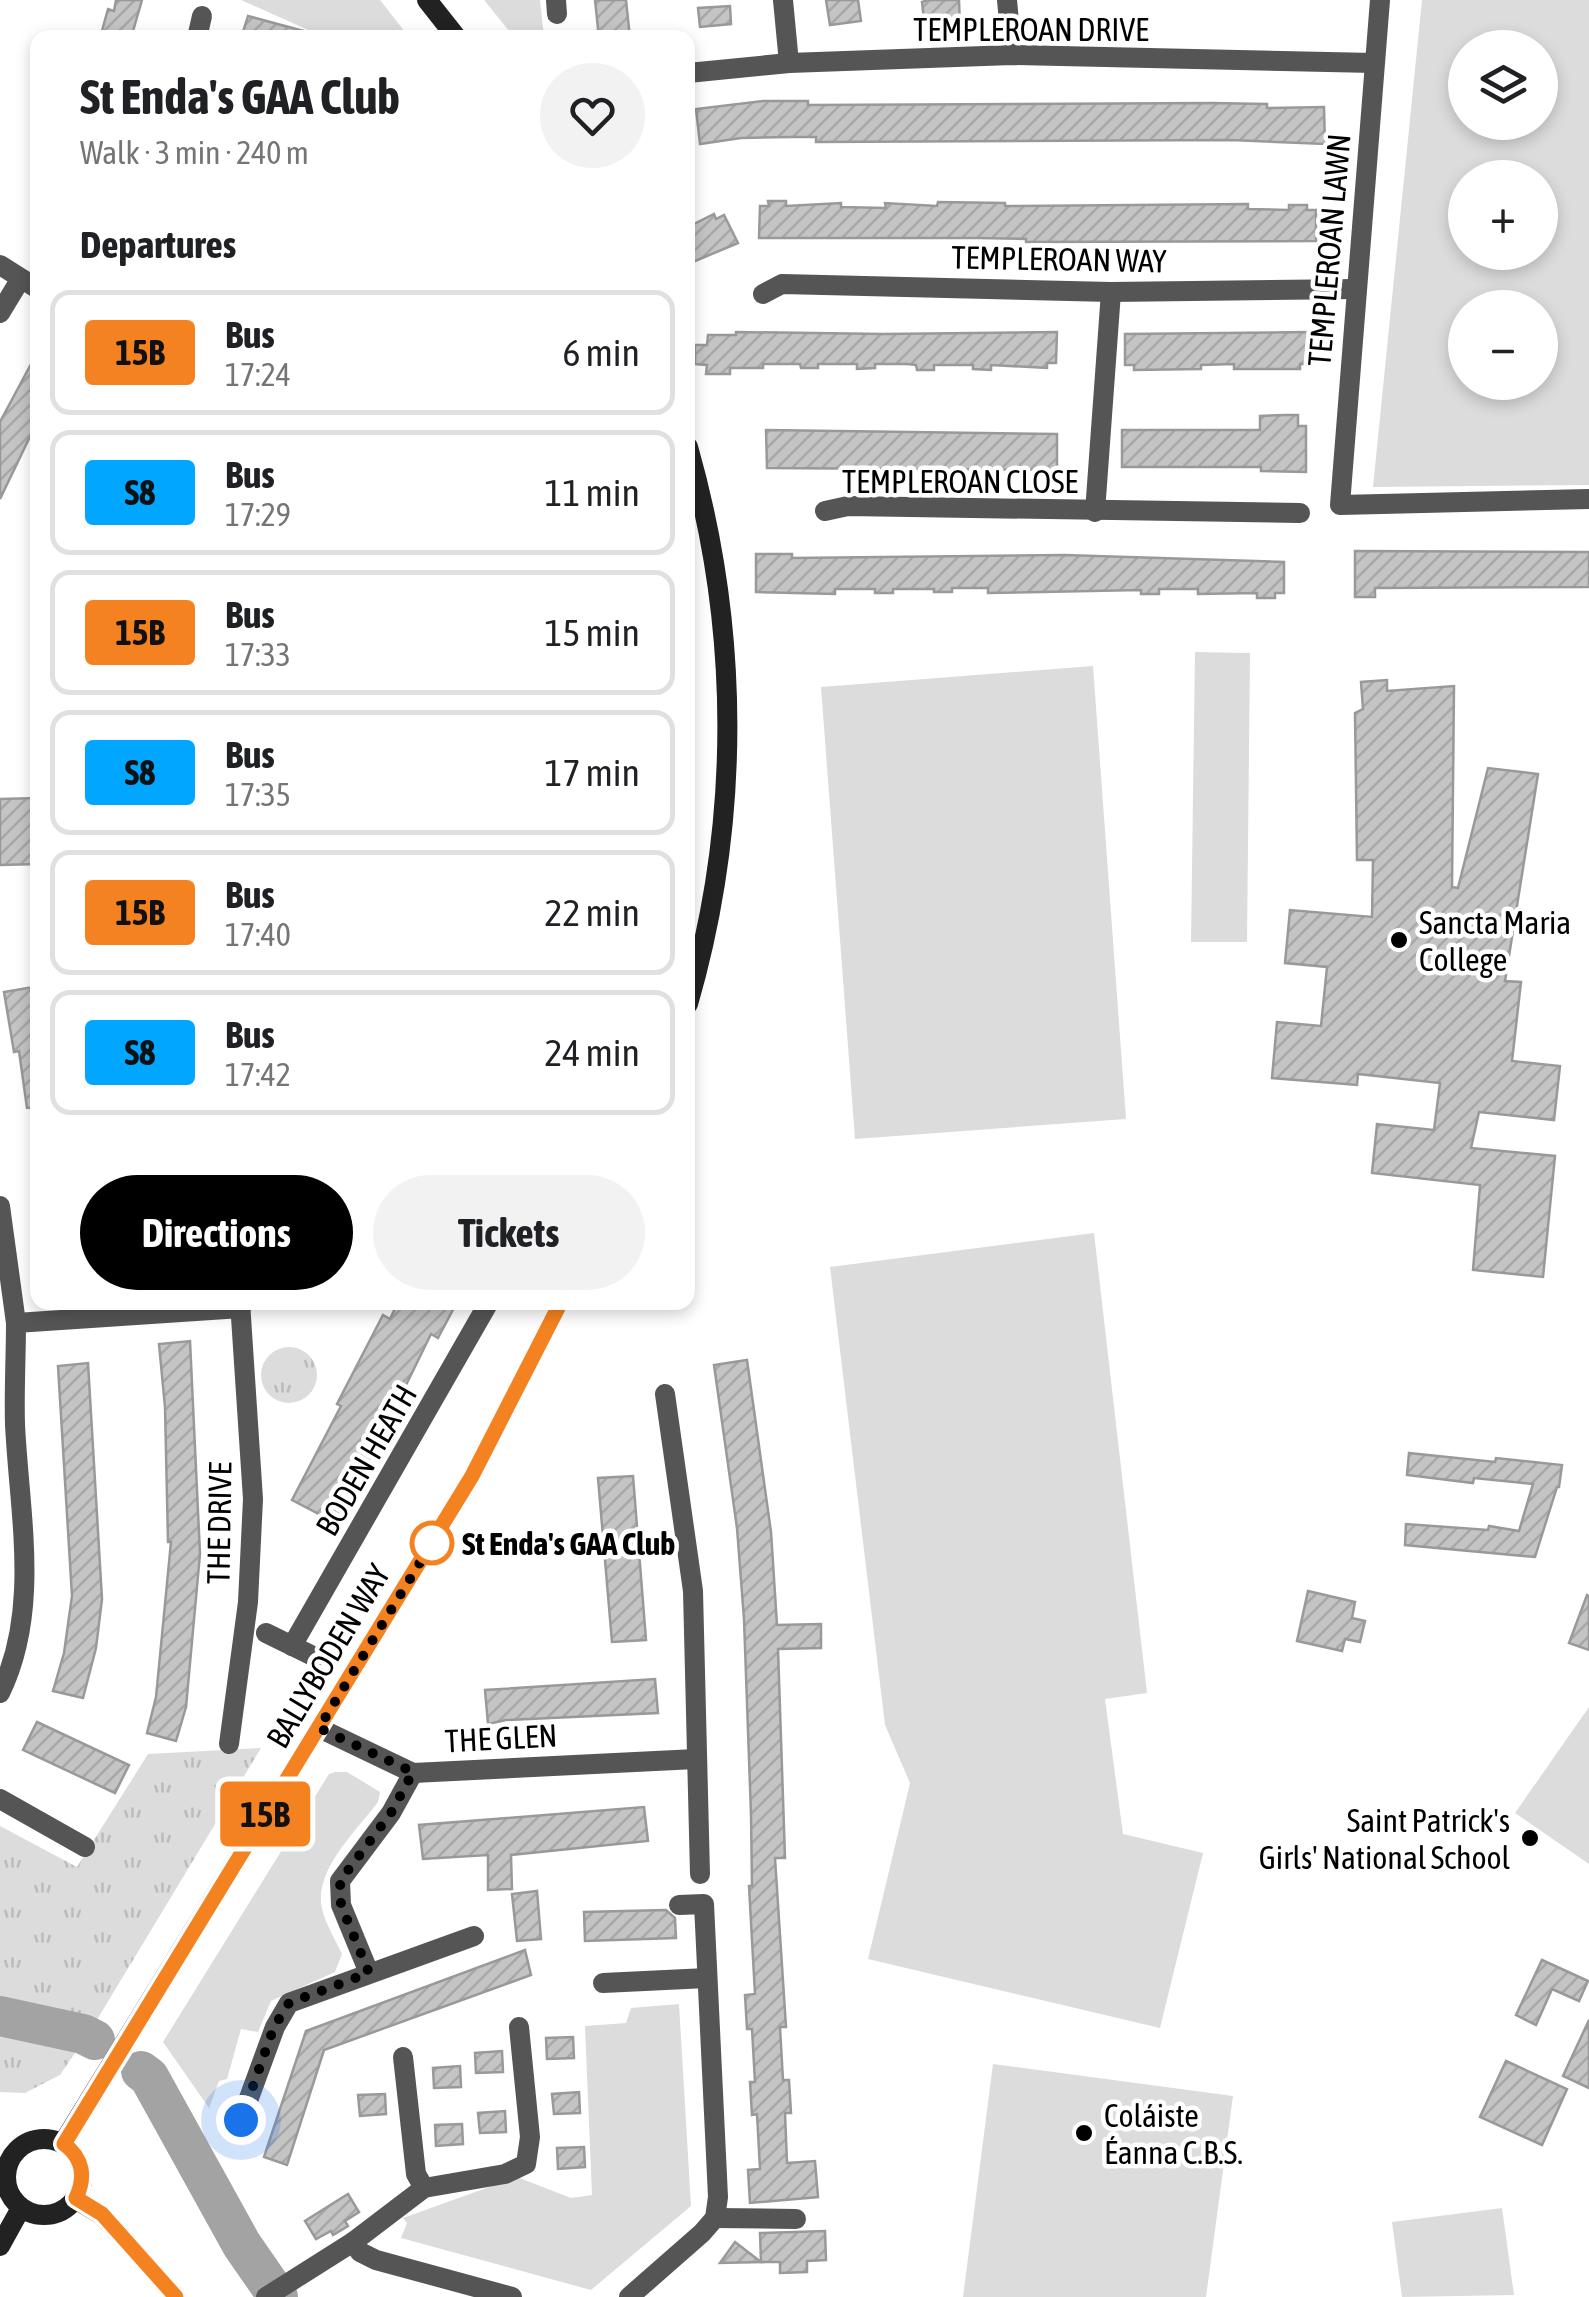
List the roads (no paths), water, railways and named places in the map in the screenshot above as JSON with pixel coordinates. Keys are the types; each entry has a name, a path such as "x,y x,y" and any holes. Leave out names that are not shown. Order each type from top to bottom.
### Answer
{"main road":[{"path":"426,0 450,30"},
{"path":"695,472 720,585 728,679 724,822 695,974"},
{"name":"BALLYBODEN WAY","path":"64,2144 472,1476 558,1310"},
{"path":"45,2138 64,2144 76,2155 82,2171 76,2198 66,2208 50,2214 32,2214 21,2208 6,2185 6,2154 32,2140 45,2138"},
{"path":"76,2198 102,2214 176,2297"},
{"path":"0,2246 21,2208"}],"street":[{"path":"783,0 789,64"},
{"path":"1008,0 1012,55"},
{"name":"TEMPLEROAN LAWN","path":"1380,0 1340,506 1589,500"},
{"path":"199,30 202,16"},
{"name":"TEMPLEROAN DRIVE","path":"695,72 789,64 1012,55 1374,63"},
{"path":"0,265 29,284 0,313"},
{"name":"TEMPLEROAN WAY","path":"763,294 782,284 1112,292 1356,288"},
{"name":"TEMPLEROAN CLOSE","path":"1095,512 1112,292"},
{"name":"TEMPLEROAN CLOSE","path":"825,510 848,506 1300,513"},
{"path":"0,1206 16,1322 15,1420 24,1587 20,1632 0,1693"},
{"path":"16,1322 174,1310"},
{"name":"THE DRIVE","path":"229,1744 248,1602 253,1499 240,1310"},
{"name":"BODEN HEATH","path":"292,1646 483,1310"},
{"path":"665,1394 693,1590 700,1874"},
{"path":"266,1633 314,1656"},
{"name":"THE GLEN","path":"319,1728 413,1772 696,1759"},
{"path":"369,1973 341,1905 340,1881 391,1813 413,1772"},
{"path":"0,1800 84,1847"},
{"path":"629,2297 715,2218 718,2196 704,1904 679,1905"},
{"path":"241,2120 274,2027 289,2003 474,1936"},
{"path":"602,1983 707,1978"},
{"path":"266,2297 353,2242 424,2188 504,2174 526,2164 530,2136 519,2026"},
{"path":"403,2057 416,2174 424,2188"},
{"path":"715,2218 796,2219"},
{"path":"353,2242 360,2252 376,2260 512,2297"}],"waterway":[{"path":"0,2016 95,2040"},
{"path":"141,2071 149,2077 242,2245 278,2297"}],"place":[{"name":"Sancta Maria College","path":"1399,940"},
{"name":"St Enda's GAA Club","path":"432,1543"},
{"name":"Saint Patrick's Girls' National School","path":"1530,1838"},
{"name":"Coláiste Éanna C.B.S.","path":"1084,2133"}]}
